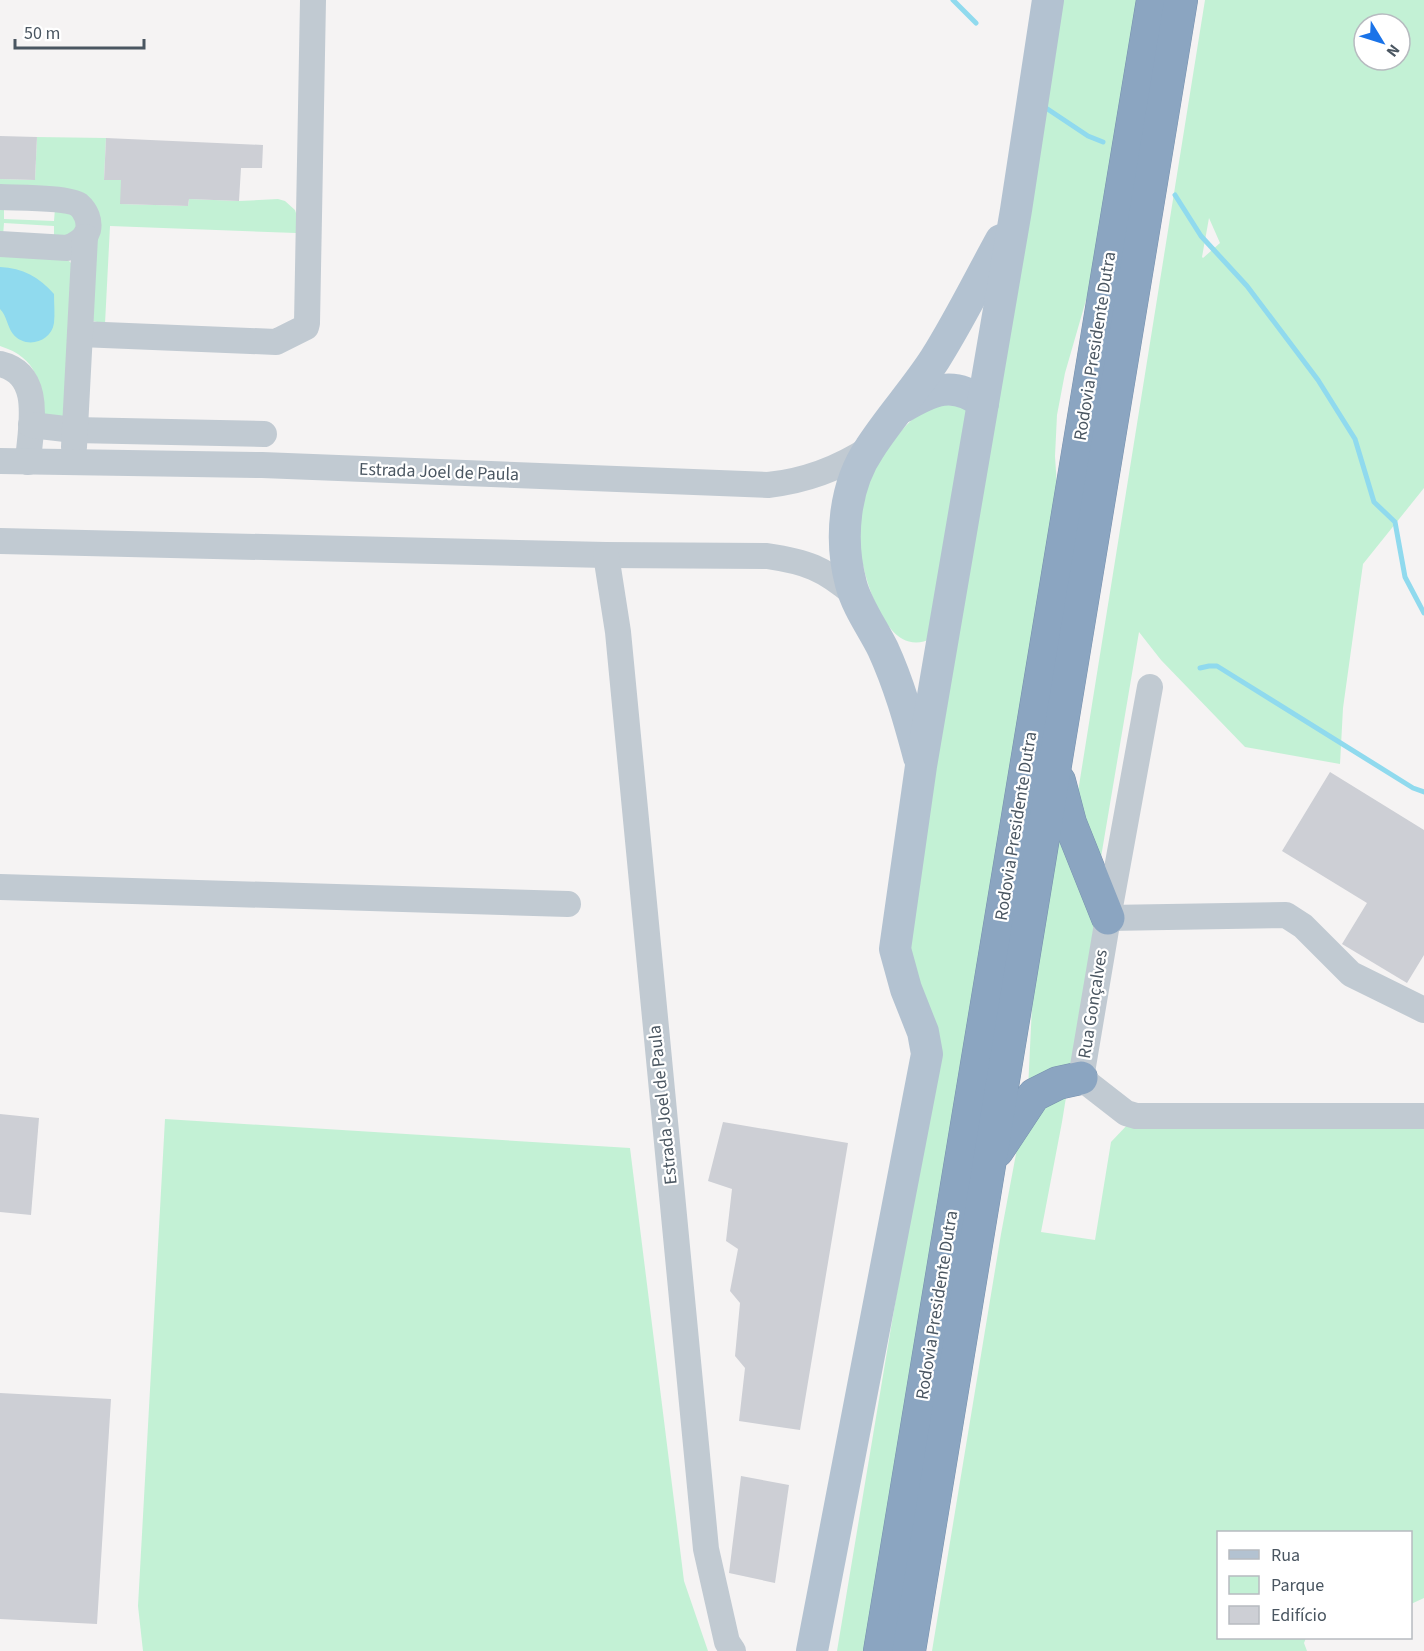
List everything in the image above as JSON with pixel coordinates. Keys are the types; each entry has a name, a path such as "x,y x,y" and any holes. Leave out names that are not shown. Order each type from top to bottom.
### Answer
{"highway":[{"name":"Rodovia Presidente Dutra","path":"880,1651 1153,0"},
{"name":"Rodovia Presidente Dutra","path":"909,1651 1181,0"},
{"path":"1056,767 1070,823 1108,918"},
{"path":"990,1160 1034,1095 1058,1083 1081,1078"}],"main road":[{"path":"812,1651 927,1054 923,1032 906,989 896,949 921,766 1016,210 1048,0"},
{"path":"921,766 904,701 883,649 854,594 847,565 845,525 853,485 870,448 924,376 963,312 1016,210"},
{"path":"902,407 923,396 944,389 965,392 983,403"},
{"path":"883,649 902,658 912,659 941,649"}],"street":[{"path":"80,334 276,342 306,327 308,323 313,0"},
{"path":"0,197 73,202 87,217 73,463"},
{"path":"0,244 67,248 74,246 85,237"},
{"path":"0,364 13,369 26,382 32,399 27,462"},
{"path":"31,425 74,430 264,434"},
{"name":"Estrada Joel de Paula","path":"0,461 262,465 768,485 819,474 854,459 870,448"},
{"path":"0,541 606,555 767,556 804,563 831,575 854,594"},
{"name":"Estrada Joel de Paula","path":"606,555 618,632 706,1549 727,1642 733,1651"},
{"name":"Rua Gonçalves","path":"1150,687 1081,1078 1126,1113 1136,1116 1424,1116"},
{"path":"0,887 568,904"},
{"path":"1108,918 1286,915 1303,926 1351,974 1424,1010"}],"green space":[{"path":"1063,0 1140,0 1097,262 1065,373 1057,415 1055,456 1059,520 867,1651 837,1651 932,1082 907,932"},
{"path":"1205,0 1424,0 1424,488 1363,564 1343,708 1340,764 1245,747 1161,660 1139,632 1099,869 1077,798","holes":["1209,218 1220,243 1202,257"]},
{"path":"37,137 106,138 104,179 121,180 121,204 188,206 189,199 239,201 278,199 285,201 295,210 296,233 110,226 105,324 93,321 94,223 0,190 0,179 35,180"},
{"path":"0,205 4,205 4,219 54,221 55,208 77,216 77,232 68,239 54,238 54,226 4,223 3,236 0,235"},
{"path":"0,253 68,260 72,264 68,418 44,418 39,383 35,373 22,357 0,346"},
{"path":"934,403 969,408 932,638 915,642 900,637 887,624 877,607 863,565 858,525 865,491 878,462 902,430"},
{"path":"1060,825 1095,920 1062,1122 1041,1232 1095,1240 1111,1142 1130,1122 1424,1123 1424,1598 1412,1604 1412,1531 1217,1531 1217,1639 1306,1639 1304,1643 1307,1651 932,1651 1001,1234 1028,1090 1033,985"},
{"path":"165,1119 630,1148 684,1581 708,1651 143,1651 138,1606"}],"water":[{"path":"0,267 30,274 54,294 54,323 52,330 43,339 37,342 24,341 18,339 11,331 0,309"}],"building":[{"path":"0,136 37,137 35,180 0,179"},
{"path":"106,138 263,145 262,168 241,168 239,201 189,199 188,206 120,204 121,180 104,180"},
{"path":"1330,772 1424,830 1424,955 1407,983 1342,944 1367,903 1282,851"},
{"path":"0,1114 39,1118 31,1215 0,1212"},
{"path":"723,1122 848,1143 800,1430 739,1421 745,1368 735,1356 740,1303 730,1291 738,1249 726,1241 732,1189 708,1181"},
{"path":"0,1393 111,1399 97,1624 0,1619"},
{"path":"741,1476 789,1485 775,1583 729,1573"}],"waterway":[{"path":"953,0 976,23"},
{"path":"1043,106 1088,136 1103,142"},
{"path":"1175,195 1201,236 1247,286 1318,380 1355,439 1374,502 1395,522 1405,577 1424,613"},
{"path":"1200,668 1217,666 1413,788 1424,792"}]}
